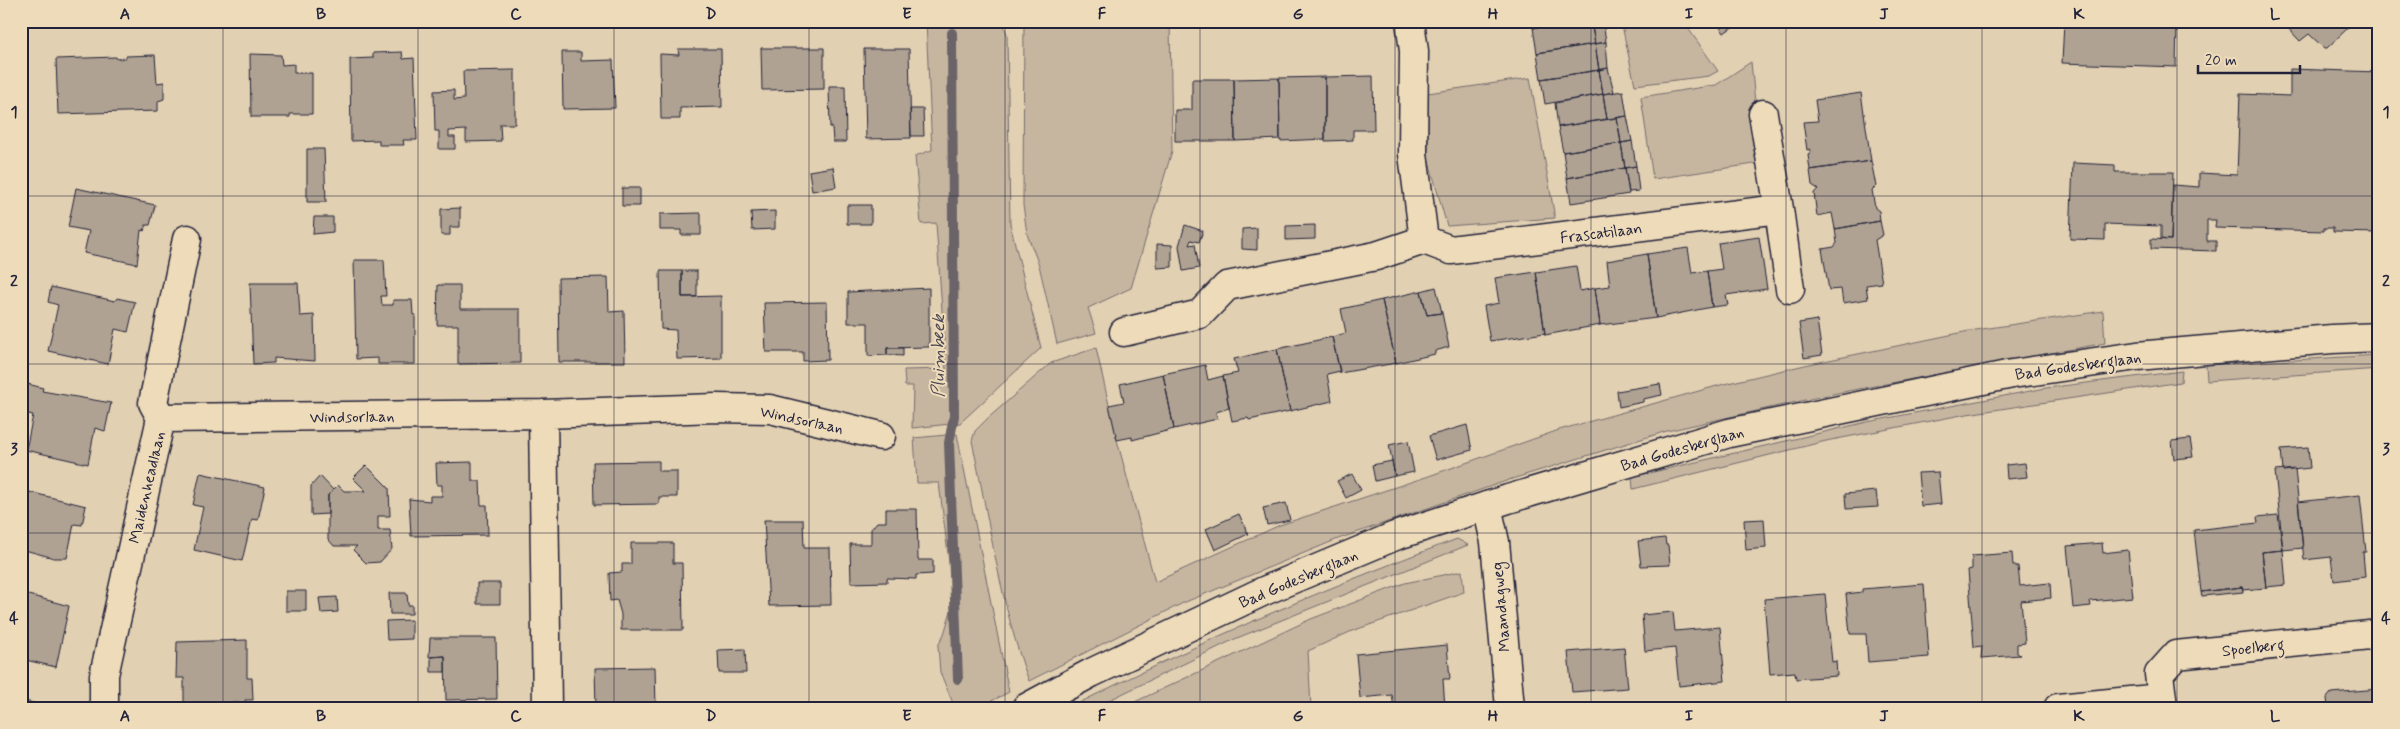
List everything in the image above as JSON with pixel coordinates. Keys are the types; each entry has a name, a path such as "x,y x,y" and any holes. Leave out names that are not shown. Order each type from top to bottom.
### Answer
{"street":[{"path":"1124,332 1200,314 1227,286 1376,256 1424,240 1413,154 1414,51 1410,21"},
{"path":"1763,114 1790,289"},
{"name":"Frascatilaan","path":"1424,240 1451,250 1779,209"},
{"name":"Maidenheadlaan","path":"104,708 104,676 162,418 153,403 187,239"},
{"name":"Bad Godesberglaan","path":"1026,708 1091,673 1264,591 1394,536 1729,433 2012,374 2137,356 2332,339 2379,337"},
{"name":"Windsorlaan","path":"162,418 543,414 716,408 770,409 881,436"},
{"path":"543,414 547,708"},
{"name":"Maandagweg","path":"1487,506 1494,542 1510,708"},
{"name":"Spoelberg","path":"2058,708 2162,703 2159,674 2176,655 2379,634"}],"shaded area":[{"path":"926,21 1002,21 1007,34 1010,224 1041,348 960,423 912,428 913,386 905,386 904,370 946,369 936,223 921,224 915,156 932,150"},
{"path":"1024,21 1170,21 1172,151 1131,288 1088,308 1096,333 1057,344 1039,265 1027,234 1023,205"},
{"path":"1621,21 1683,21 1718,71 1709,76 1635,85"},
{"path":"1751,62 1761,163 1653,179 1641,97 1716,85"},
{"path":"1530,78 1555,218 1447,226 1428,158 1428,93"},
{"path":"2103,311 2105,343 1832,394 1667,431 1512,479 1338,539 1183,603 1029,681 1019,653 1003,594 972,441 975,431 987,419 1051,363 1096,348 1117,440 1155,582 1280,525 1426,477 1559,430 1724,384 1805,365 1969,331"},
{"path":"2379,355 2379,369 2207,381 2206,365"},
{"path":"2182,371 2181,382 1967,414 1826,441 1633,489 1632,477 1867,422 2046,388"},
{"path":"957,434 1009,692 978,708 955,708 940,672 938,646 944,634 954,601 939,483 917,483 914,438"},
{"path":"1457,539 1468,545 1237,638 1093,708 1069,708 1164,661 1260,618 1358,577"},
{"path":"1462,571 1464,592 1352,631 1308,651 1311,708 1122,708 1311,619 1405,583"}],"building":[{"path":"1532,21 1572,21 1533,28"},
{"path":"1572,21 1591,21 1595,44 1537,53 1533,28"},
{"path":"1591,21 1603,21 1606,42 1595,44"},
{"path":"1716,21 1741,21 1724,33"},
{"path":"2064,21 2177,21 2176,67 2062,63"},
{"path":"2287,21 2351,21 2352,24 2327,48 2324,48 2309,34 2300,41 2284,24"},
{"path":"2365,21 2379,21 2379,36"},
{"path":"1606,42 1608,68 1599,70 1595,44"},
{"path":"1595,44 1599,70 1541,79 1537,53"},
{"path":"761,48 824,48 824,89 762,90"},
{"path":"678,49 721,49 722,107 680,108 680,119 661,119 660,54 679,55"},
{"path":"864,49 909,49 911,138 866,139"},
{"path":"402,52 403,59 414,58 417,140 403,140 404,145 379,145 379,140 351,141 350,59 373,58 373,53"},
{"path":"562,52 581,52 581,61 613,60 615,108 563,109"},
{"path":"250,54 281,55 282,65 294,64 294,73 312,73 312,114 290,114 290,117 251,117"},
{"path":"155,55 157,83 164,82 164,99 158,101 158,111 58,114 56,59 116,57 117,59 126,58 126,56"},
{"path":"1608,68 1614,92 1603,94 1599,70"},
{"path":"2290,69 2379,72 2379,233 2333,232 2333,228 2324,228 2324,231 2215,228 2216,220 2207,220 2207,241 2216,241 2216,251 2151,249 2151,239 2171,240 2173,185 2199,187 2199,173 2237,175 2240,94 2290,96"},
{"path":"515,70 515,124 500,124 501,141 466,142 466,130 449,131 449,137 455,137 455,149 439,149 439,131 435,131 434,91 454,90 454,100 464,99 463,71"},
{"path":"1599,70 1603,94 1545,104 1541,79"},
{"path":"1373,76 1374,130 1353,130 1353,140 1325,141 1325,77"},
{"path":"1325,77 1325,139 1280,141 1279,78"},
{"path":"1279,78 1280,139 1235,141 1234,79"},
{"path":"1192,79 1234,79 1235,141 1175,141 1175,110 1192,110"},
{"path":"829,86 845,86 846,142 833,142 832,127 830,128"},
{"path":"1623,91 1627,116 1607,119 1603,94"},
{"path":"1861,93 1871,161 1810,170 1808,155 1810,154 1810,149 1807,150 1803,122 1818,121 1815,100"},
{"path":"1603,94 1607,119 1558,127 1555,103"},
{"path":"910,109 923,109 924,136 911,136"},
{"path":"1627,116 1632,141 1621,143 1617,118"},
{"path":"1617,118 1621,143 1563,152 1558,127"},
{"path":"1632,141 1636,166 1625,168 1621,143"},
{"path":"1621,143 1625,168 1567,178 1563,152"},
{"path":"307,149 324,149 326,202 307,202"},
{"path":"1871,161 1876,186 1872,190 1875,208 1879,211 1880,221 1835,229 1832,213 1817,216 1814,193 1818,189 1812,185 1810,170"},
{"path":"2073,163 2115,165 2115,172 2173,172 2171,240 2161,239 2161,226 2105,224 2105,240 2070,239"},
{"path":"1636,166 1639,191 1629,192 1625,168"},
{"path":"833,167 836,187 812,191 809,171"},
{"path":"1625,168 1629,194 1571,203 1567,178"},
{"path":"76,188 155,205 150,225 146,225 144,231 141,230 137,264 84,253 89,231 68,227"},
{"path":"622,188 640,188 640,206 622,206"},
{"path":"847,205 871,205 871,224 847,224"},
{"path":"460,208 460,227 450,227 450,235 441,235 441,209"},
{"path":"775,211 775,229 752,230 751,212"},
{"path":"701,213 701,235 681,235 681,230 660,230 660,214"},
{"path":"314,217 333,217 333,232 313,234"},
{"path":"1880,221 1883,235 1875,240 1882,283 1866,285 1868,299 1843,303 1841,289 1829,290 1822,249 1834,247 1837,243 1835,229"},
{"path":"1185,225 1203,231 1199,242 1191,240 1189,245 1195,244 1199,268 1183,271 1179,246"},
{"path":"1315,225 1315,239 1286,240 1286,226"},
{"path":"1257,228 1257,250 1242,249 1242,229"},
{"path":"1759,237 1767,289 1726,295 1728,305 1712,307 1707,271 1722,269 1718,243"},
{"path":"1157,244 1172,245 1172,267 1157,268"},
{"path":"1688,248 1692,273 1707,271 1712,307 1656,318 1647,254"},
{"path":"1647,254 1656,318 1600,325 1595,288 1610,286 1607,261"},
{"path":"354,260 384,260 386,296 381,296 382,305 393,305 393,300 412,300 413,315 415,314 415,364 378,364 378,358 356,359"},
{"path":"1576,266 1580,291 1595,288 1600,325 1545,335 1536,272"},
{"path":"660,271 682,271 682,297 721,296 721,358 677,359 676,330 661,329"},
{"path":"682,271 697,271 697,297 682,297"},
{"path":"1536,272 1545,333 1490,341 1484,306 1499,303 1495,278"},
{"path":"608,277 609,312 624,311 625,362 559,362 558,278"},
{"path":"250,283 298,283 300,316 314,315 315,361 274,358 274,363 253,364"},
{"path":"438,285 460,285 460,309 520,309 520,363 458,364 458,325 437,325"},
{"path":"51,287 115,301 117,298 135,302 128,332 115,329 108,364 48,351 58,305 48,302"},
{"path":"1436,287 1442,313 1427,315 1421,291"},
{"path":"929,288 929,347 887,348 887,355 868,356 868,323 848,323 848,292"},
{"path":"1421,291 1427,315 1442,313 1449,347 1435,351 1435,354 1396,363 1382,300"},
{"path":"1382,300 1396,363 1340,373 1332,337 1346,333 1341,309"},
{"path":"827,302 828,360 803,361 803,352 766,352 764,303"},
{"path":"1817,320 1822,355 1804,358 1799,323"},
{"path":"1332,337 1340,371 1327,374 1332,401 1290,411 1277,349"},
{"path":"887,348 903,348 903,356 887,355"},
{"path":"1277,349 1290,411 1249,420 1248,418 1232,421 1223,376 1238,373 1234,359"},
{"path":"1205,365 1208,380 1223,376 1229,408 1216,412 1217,419 1174,429 1163,374"},
{"path":"1163,374 1174,429 1132,440 1132,437 1117,440 1109,405 1124,402 1120,384"},
{"path":"24,383 43,388 42,391 111,403 105,431 95,428 88,464 26,450 33,415 21,412"},
{"path":"1660,384 1662,395 1643,399 1643,402 1619,407 1617,391"},
{"path":"1467,425 1472,450 1436,460 1429,436"},
{"path":"2190,439 2193,457 2174,459 2172,441"},
{"path":"1408,441 1414,472 1395,476 1389,445"},
{"path":"2308,447 2310,468 2283,471 2281,449"},
{"path":"659,461 659,471 677,471 677,497 659,497 659,504 594,505 593,462"},
{"path":"1392,461 1395,476 1375,481 1372,465"},
{"path":"472,462 472,481 480,481 481,505 487,505 488,535 411,536 409,499 430,501 430,496 442,496 442,485 437,485 436,463"},
{"path":"2025,463 2027,477 2007,479 2006,465"},
{"path":"366,465 389,488 390,516 378,516 378,530 390,530 392,549 380,562 366,563 353,550 357,546 334,546 328,539 328,495 338,485 344,491 366,491 353,478"},
{"path":"2295,469 2303,548 2283,550 2275,471"},
{"path":"1938,472 1941,504 1921,506 1918,473"},
{"path":"200,473 265,487 258,520 252,519 242,561 194,550 203,507 193,505"},
{"path":"1352,474 1361,490 1346,498 1337,481"},
{"path":"320,476 333,490 328,495 328,514 311,515 311,486"},
{"path":"21,490 86,506 82,525 74,524 67,558 54,558 21,549"},
{"path":"1876,491 1878,507 1846,509 1845,494"},
{"path":"2360,495 2366,552 2363,552 2365,577 2334,581 2331,557 2304,560 2298,502"},
{"path":"1286,503 1290,520 1267,525 1263,508"},
{"path":"886,509 917,509 918,560 933,560 933,574 916,575 916,579 887,578 887,582 851,583 850,544 871,544 871,529 877,522 886,522"},
{"path":"1239,514 1248,534 1215,550 1206,529"},
{"path":"2278,515 2283,550 2262,552 2266,588 2243,590 2242,587 2201,592 2194,530 2258,523 2257,517"},
{"path":"1764,519 1766,548 1746,550 1744,520"},
{"path":"764,520 803,520 804,548 830,548 831,605 769,606"},
{"path":"1665,538 1666,545 1668,545 1670,565 1641,566 1638,541"},
{"path":"631,543 673,543 673,563 682,563 683,630 621,630 621,614 617,600 610,601 609,573 622,572 622,564 631,564"},
{"path":"2102,543 2103,553 2128,550 2133,597 2090,601 2091,606 2073,608 2067,546"},
{"path":"2283,550 2286,585 2266,587 2262,552"},
{"path":"2012,553 2013,566 2018,566 2020,586 2050,583 2051,598 2021,601 2025,643 2017,644 2017,653 2020,655 1981,658 1982,646 1974,647 1968,570 1972,569 1972,556"},
{"path":"477,583 500,583 500,604 477,604"},
{"path":"1924,584 1929,657 1868,662 1866,634 1850,634 1846,594 1862,592 1862,589"},
{"path":"2242,587 2243,592 2202,596 2201,592"},
{"path":"286,591 306,591 306,611 286,611"},
{"path":"21,593 69,606 56,667 21,659"},
{"path":"389,593 407,593 408,605 412,605 412,614 390,614"},
{"path":"1825,594 1832,662 1836,661 1837,676 1796,679 1795,672 1770,674 1764,599"},
{"path":"337,597 338,612 321,613 319,598"},
{"path":"1673,612 1675,631 1720,627 1725,681 1679,686 1675,648 1645,651 1642,615"},
{"path":"412,620 412,639 387,640 386,621"},
{"path":"430,638 496,638 497,699 446,700 445,656 429,657"},
{"path":"247,640 247,678 252,678 253,700 245,700 245,703 184,703 184,678 176,678 177,642"},
{"path":"1447,645 1450,679 1443,679 1445,708 1392,708 1394,707 1392,695 1360,698 1356,654"},
{"path":"1624,647 1628,688 1572,692 1568,652"},
{"path":"745,649 746,673 719,673 718,650"},
{"path":"445,656 445,672 431,672 431,657"},
{"path":"655,667 656,708 596,708 595,668"},
{"path":"2379,689 2379,708 2328,708 2327,698 2331,693"},
{"path":"21,700 53,708 21,708"},
{"path":"2252,703 2253,708 2217,708 2217,706"}],"waterway":[{"name":"Pluimbeek","path":"952,33 954,416 949,443 958,679"}]}
